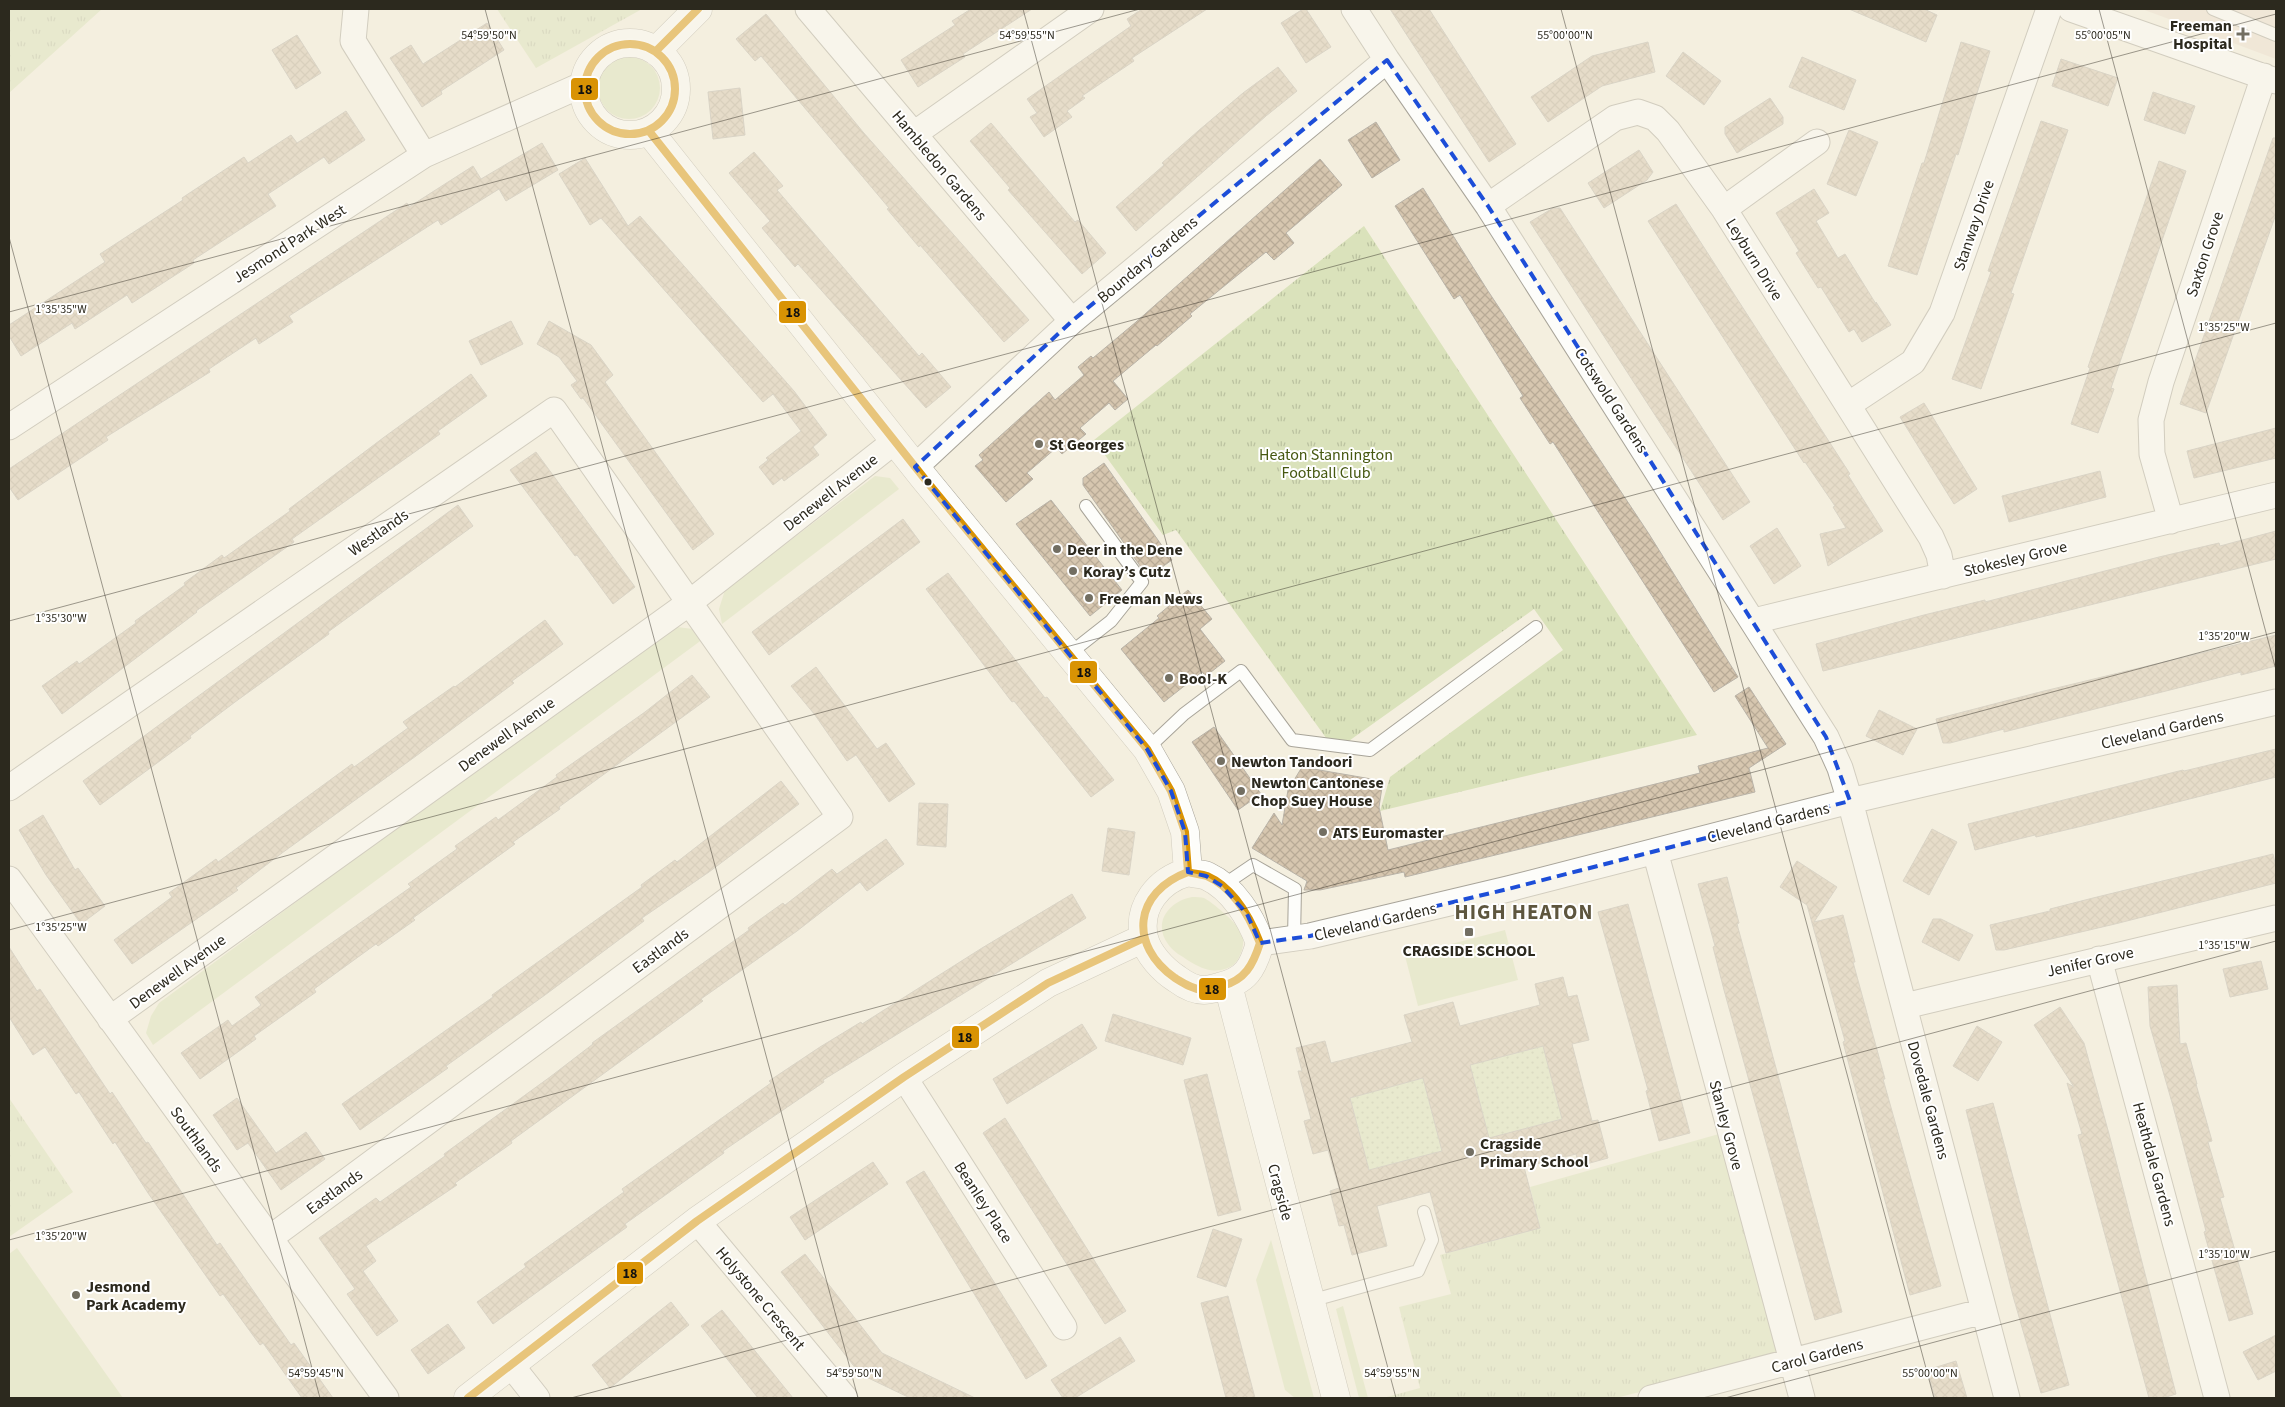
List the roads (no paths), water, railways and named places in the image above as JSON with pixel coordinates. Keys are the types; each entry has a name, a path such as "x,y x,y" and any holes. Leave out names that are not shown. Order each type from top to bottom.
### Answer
{"street":[{"path":"356,9 353,41 424,155"},
{"path":"656,51 698,9"},
{"name":"Hambledon Gardens","path":"808,9 1072,321"},
{"path":"914,134 1091,9"},
{"name":"Cotswold Gardens","path":"1354,9 1488,206 1754,621 1826,738 1840,768 1850,802"},
{"name":"Stanway Drive","path":"1848,406 1913,362 1927,342 1942,313 2049,9"},
{"path":"2072,9 2270,78"},
{"path":"626,43 641,44 656,51 665,60 672,72 675,86 674,100 669,113 649,131 636,134 622,134 609,130 598,122 584,98 584,84 588,69 597,56 610,47 626,43"},
{"name":"Boundary Gardens","path":"915,467 1072,321 1387,60"},
{"name":"Saxton Grove","path":"2171,521 2152,454 2151,420 2161,382 2270,78"},
{"name":"Jesmond Park West","path":"9,427 424,155 584,84"},
{"name":"Leyburn Drive","path":"1488,206 1615,118 1638,112 1655,118 1668,131 1724,209 1931,537 1943,576"},
{"path":"649,131 915,467 1147,749 1171,791 1186,832 1188,872"},
{"path":"1724,209 1817,142"},
{"name":"Westlands","path":"9,788 554,410 689,603"},
{"name":"Denewell Avenue","path":"110,1019 689,603 895,441"},
{"name":"Stokesley Grove","path":"1754,621 2276,495"},
{"name":"Eastlands","path":"270,1238 840,817 689,603"},
{"name":"Cleveland Gardens","path":"1260,943 1294,938 1508,889 1850,802 2276,702"},
{"name":"Dovedale Gardens","path":"1850,802 2007,1398"},
{"name":"Stanley Grove","path":"1655,851 1802,1398"},
{"path":"1188,872 1206,876 1222,886 1247,914 1260,943 1254,963 1244,977 1228,985 1205,990 1188,986 1168,972 1155,958 1144,938 1144,916 1151,895 1162,884 1188,872"},
{"name":"Southlands","path":"9,879 386,1398"},
{"name":"Jenifer Grove","path":"1905,1006 2276,918"},
{"path":"468,1398 697,1221 904,1077 1048,983 1144,938"},
{"name":"Heathdale Gardens","path":"2099,959 2218,1398"},
{"name":"Cragside","path":"1228,985 1336,1398"},
{"name":"Beanley Place","path":"904,1077 1064,1327"},
{"name":"Holystone Crescent","path":"697,1221 845,1398"},
{"name":"Carol Gardens","path":"1651,1398 1984,1312"},
{"path":"511,1365 537,1398"}],"lane":[{"path":"2213,9 2276,35"},
{"path":"1069,654 1111,621 1142,582 1086,506"},
{"path":"1147,749 1184,714 1241,671 1292,740 1370,750 1536,627"},
{"path":"1222,886 1253,865 1294,889 1294,938"},
{"path":"1310,1301 1418,1272 1432,1240 1424,1212"}],"place":[{"name":"Freeman Hospital","path":"2243,34"},
{"name":"St Georges","path":"1039,444"},
{"name":"Deer in the Dene","path":"1057,549"},
{"name":"Koray’s Cutz","path":"1073,571"},
{"name":"Freeman News","path":"1089,598"},
{"name":"Boo!-K","path":"1169,678"},
{"name":"Newton Tandoori","path":"1221,761"},
{"name":"Newton Cantonese Chop Suey House","path":"1241,791"},
{"name":"ATS Euromaster","path":"1323,832"},
{"name":"CRAGSIDE SCHOOL","path":"1469,932"},
{"name":"Cragside Primary School","path":"1470,1152"},
{"name":"Jesmond Park Academy","path":"76,1295"}],"district":[{"name":"HIGH HEATON","path":"1524,912"}],"park label":[{"name":"Heaton Stannington Football Club","path":"1326,463"}]}
